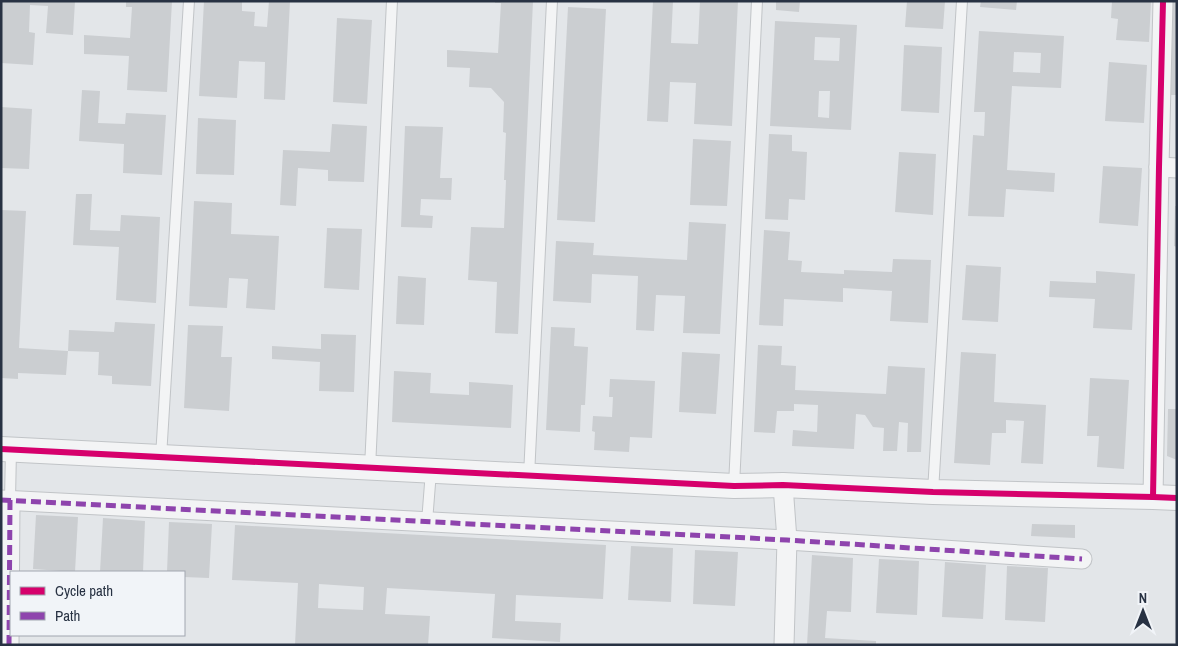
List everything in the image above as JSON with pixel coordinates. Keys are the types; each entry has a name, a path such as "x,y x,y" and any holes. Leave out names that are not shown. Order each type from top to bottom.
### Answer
{"street":[{"path":"1154,497 1168,168 1163,1"},
{"path":"6,449 734,486 784,485 933,492 1177,498"},
{"path":"784,485 787,540 784,645"},
{"path":"9,645 6,500 787,540 1082,559"}],"lane":[{"path":"161,457 189,1"},
{"path":"370,468 392,1"},
{"path":"529,476 552,1"},
{"path":"734,486 757,1"},
{"path":"933,492 962,1"},
{"path":"6,449 6,500"},
{"path":"427,522 431,471"}],"building":[{"path":"1,1 75,1 73,35 46,33 48,6 30,5 29,32 35,33 33,65 1,63"},
{"path":"126,1 172,1 167,92 127,90 129,56 84,54 84,35 130,38 132,7 126,7"},
{"path":"204,1 242,1 242,11 255,12 254,26 267,27 269,1 290,1 285,100 264,99 265,62 239,61 237,98 199,96"},
{"path":"495,1 533,1 518,334 495,333 497,282 468,280 471,227 504,228 506,133 503,132 504,102 491,88 469,87 470,68 447,67 447,50 498,53 501,3 495,3"},
{"path":"653,1 673,1 671,43 698,44 700,1 738,1 732,126 694,124 696,83 670,82 668,122 647,121"},
{"path":"776,1 800,1 799,12 776,10"},
{"path":"907,1 945,1 943,29 905,27"},
{"path":"981,1 1017,1 1016,10 980,7"},
{"path":"1112,1 1151,1 1149,42 1116,40 1118,19 1111,18"},
{"path":"1173,1 1177,1 1177,95 1171,95"},
{"path":"568,7 606,9 595,222 557,220"},
{"path":"337,18 372,20 367,104 333,102"},
{"path":"775,21 857,25 851,130 770,126","holes":["815,37 840,38 839,61 814,60","819,91 830,91 829,118 818,117"]},
{"path":"979,31 1064,36 1061,88 1012,86 1007,170 1055,173 1054,192 1006,189 1004,217 968,216 973,135 984,136 985,112 974,112","holes":["1014,52 1041,53 1040,73 1013,72"]},
{"path":"904,45 942,47 939,113 901,111"},
{"path":"1109,62 1147,65 1144,123 1105,121"},
{"path":"82,90 100,91 98,123 125,124 126,113 166,115 162,175 123,173 124,144 79,141"},
{"path":"1,107 32,109 29,169 1,168"},
{"path":"198,118 236,120 234,175 196,174"},
{"path":"332,124 367,126 364,182 328,181 328,170 298,168 296,206 280,205 283,150 330,152"},
{"path":"405,126 443,127 440,178 452,178 451,200 421,199 420,215 433,216 432,228 401,227"},
{"path":"769,134 792,135 792,151 807,152 805,200 789,199 788,220 765,219"},
{"path":"693,139 731,141 727,206 690,205"},
{"path":"899,152 936,154 933,215 895,212"},
{"path":"1103,166 1142,168 1138,226 1099,223"},
{"path":"76,194 92,194 90,230 120,231 121,215 160,217 156,303 116,300 119,247 73,245"},
{"path":"194,201 232,203 231,234 279,236 275,310 246,308 248,279 229,278 227,308 189,306"},
{"path":"1175,206 1177,206 1177,247 1174,246"},
{"path":"1,210 26,211 19,348 68,351 66,375 18,373 18,379 1,378"},
{"path":"689,222 726,224 720,334 683,333 685,296 656,295 654,331 636,330 638,276 592,274 591,303 553,301 556,241 594,243 593,255 687,260"},
{"path":"327,228 362,229 359,290 324,288"},
{"path":"764,230 790,232 788,260 802,261 801,272 844,274 844,270 892,272 893,259 931,260 928,323 890,321 892,291 843,288 843,302 784,299 783,326 759,325"},
{"path":"966,265 1001,267 998,322 962,320"},
{"path":"1096,271 1135,274 1132,330 1093,328 1095,299 1049,297 1050,281 1096,283"},
{"path":"398,276 426,278 424,325 396,324"},
{"path":"115,322 155,324 151,386 112,384 112,376 98,375 99,352 68,351 69,330 114,332"},
{"path":"188,325 223,326 221,357 232,357 229,411 184,408"},
{"path":"551,327 575,328 574,346 588,347 585,405 581,405 580,432 546,430"},
{"path":"321,334 356,335 354,392 319,391 320,362 272,359 272,346 321,349"},
{"path":"758,345 782,346 781,365 796,366 795,390 886,394 888,366 925,368 921,452 907,452 908,423 899,422 897,451 883,451 884,428 873,427 865,415 856,414 854,449 792,446 793,430 817,432 818,405 794,404 794,411 777,411 775,433 754,432"},
{"path":"682,352 720,354 716,414 679,412"},
{"path":"961,352 996,354 994,402 1046,405 1043,464 1021,463 1024,421 1006,420 1006,433 992,433 990,465 954,463"},
{"path":"394,371 431,373 430,393 469,395 469,382 513,385 511,428 392,422"},
{"path":"1090,378 1129,380 1124,469 1097,467 1099,436 1087,436"},
{"path":"610,379 655,381 652,438 630,437 629,452 594,450 595,432 592,431 593,416 612,417 613,397 609,397"},
{"path":"1168,409 1177,409 1177,460 1167,456"},
{"path":"36,515 78,517 75,571 33,569"},
{"path":"103,518 145,521 143,571 100,571"},
{"path":"169,522 212,524 209,578 185,577 185,571 167,571"},
{"path":"1032,524 1075,525 1075,538 1031,536"},
{"path":"235,525 606,545 603,599 516,595 515,621 561,623 560,642 492,638 495,594 387,588 385,614 430,616 428,645 295,645 298,583 232,580","holes":["319,584 364,587 363,610 318,608"]},
{"path":"631,546 673,548 671,602 628,600"},
{"path":"695,550 738,552 735,606 693,604"},
{"path":"812,555 853,558 851,612 827,611 825,638 876,641 876,645 807,645"},
{"path":"879,559 919,561 917,615 876,613"},
{"path":"945,562 986,565 983,619 942,617"},
{"path":"1007,566 1048,568 1045,622 1005,620"}],"marked path":[{"path":"1,500 787,540 1082,559"},
{"path":"9,645 10,500"}],"cycle path":[{"path":"1153,497 1163,1"},
{"path":"1,449 734,486 783,485 933,492 1177,498"}]}
